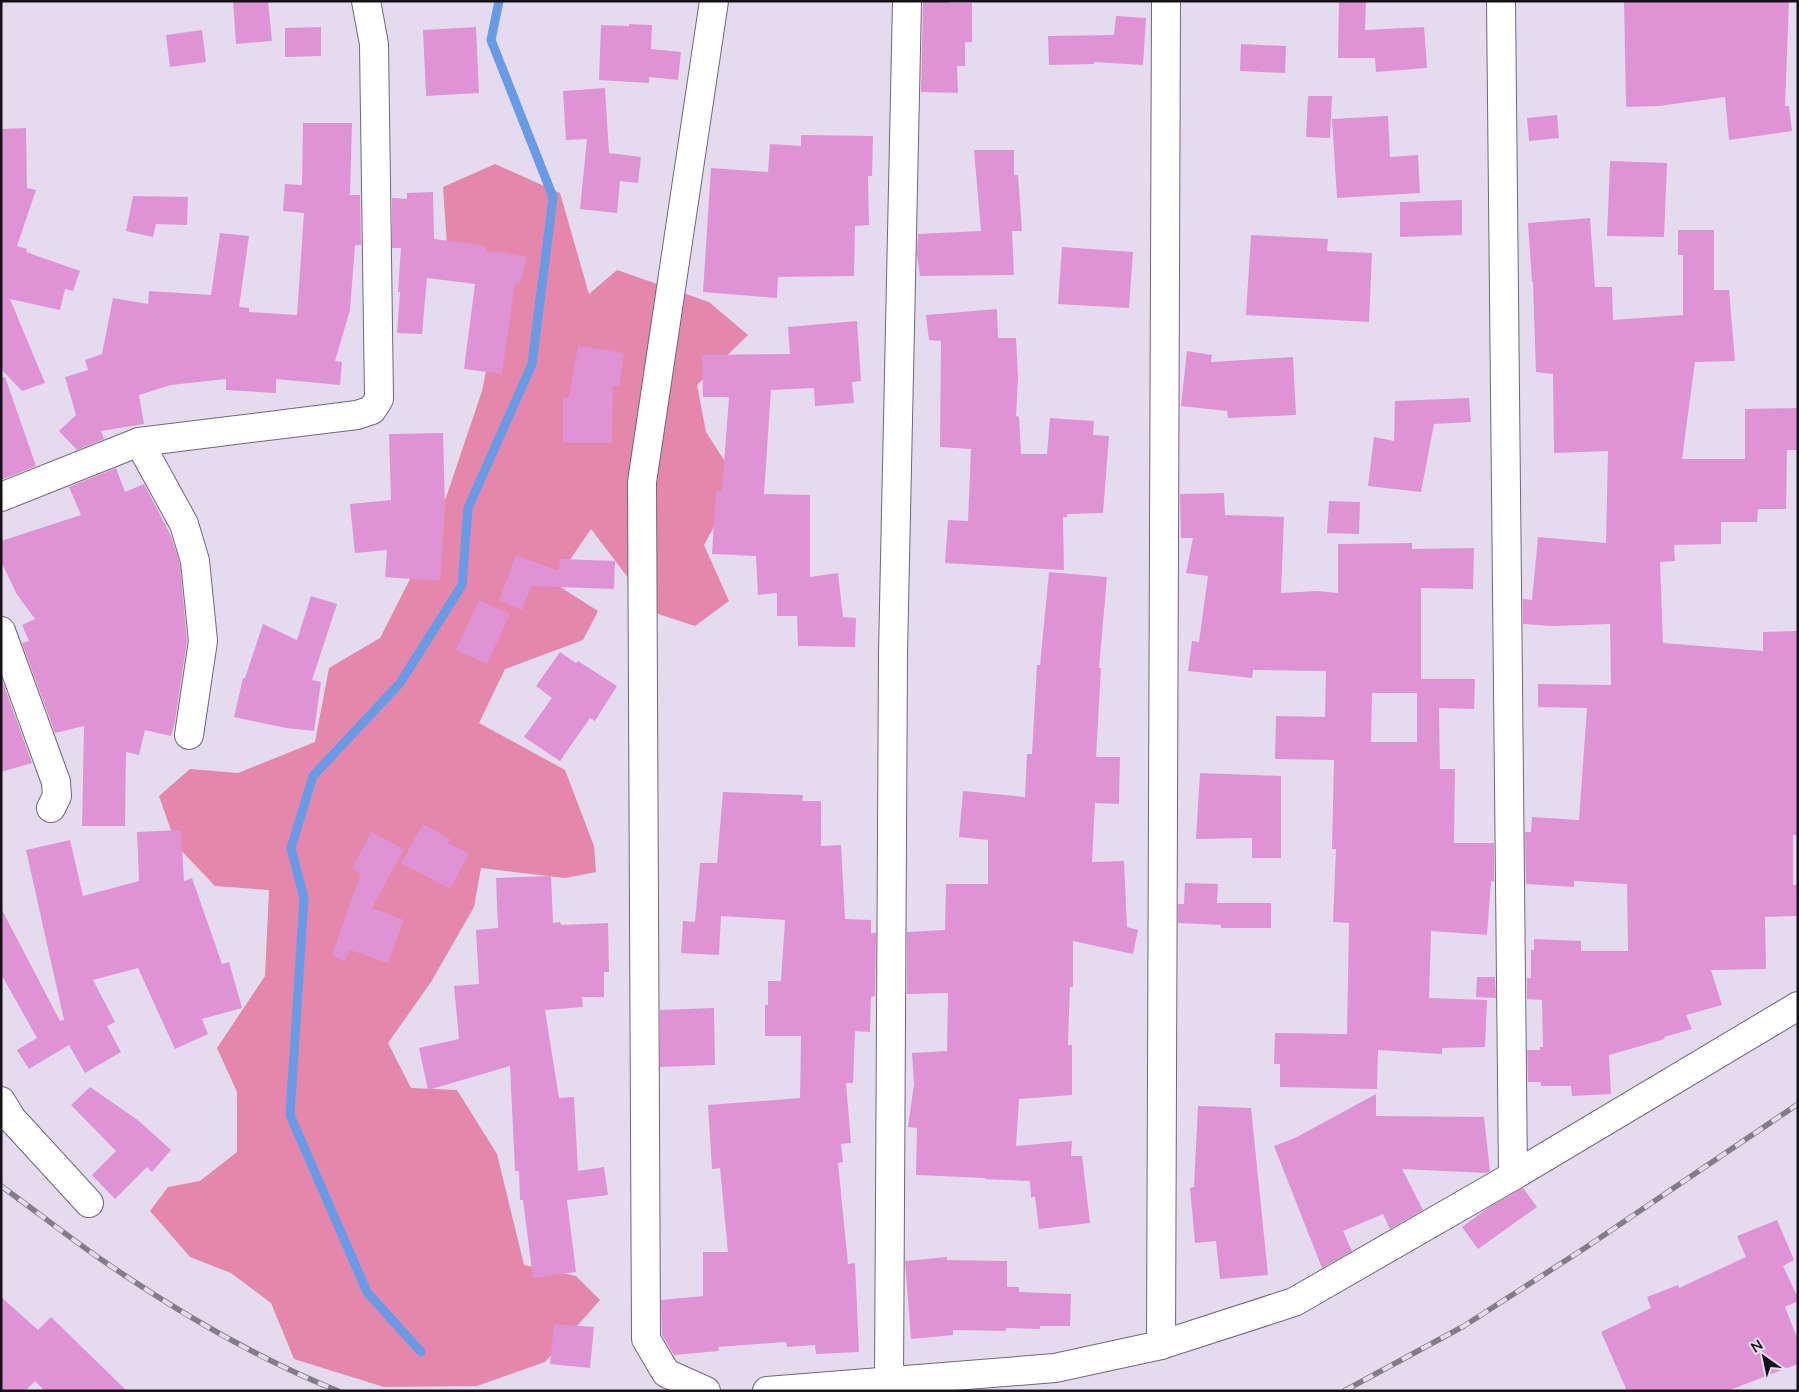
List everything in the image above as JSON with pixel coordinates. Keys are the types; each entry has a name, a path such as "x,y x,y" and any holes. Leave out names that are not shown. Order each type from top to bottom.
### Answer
{"street":[{"path":"1,497 139,442 357,416 372,410 379,399 374,44 366,1"},
{"path":"706,1391 666,1373 646,1339 642,482 714,1"},
{"path":"889,1381 893,643 907,1"},
{"path":"1161,1345 1166,1"},
{"path":"1501,1 1513,1176"},
{"path":"139,442 184,524 195,561 203,641 189,735"},
{"path":"1,631 56,782 57,796 51,808"},
{"path":"767,1391 1054,1368 1161,1345 1294,1302 1513,1176 1798,1006"},
{"path":"1,1101 12,1119 88,1203"}],"shaded area":[{"path":"495,164 560,193 589,294 617,270 709,302 748,335 697,385 706,432 738,482 704,545 729,601 695,626 655,613 591,529 554,583 598,611 583,640 505,669 479,723 565,770 594,846 596,872 565,878 481,868 474,907 431,982 388,1043 411,1088 457,1090 497,1154 524,1265 576,1276 600,1300 545,1362 477,1386 384,1387 294,1359 271,1303 231,1273 190,1257 150,1211 168,1187 200,1181 237,1152 237,1092 217,1048 265,976 269,890 215,886 176,845 159,796 190,769 238,773 315,742 329,668 380,638 435,530 482,391 507,266 447,246 443,187"}],"building":[{"path":"233,1 268,1 272,41 236,44"},
{"path":"923,1 972,3 972,42 965,42 965,66 957,66 958,93 921,92"},
{"path":"1339,1 1366,1 1365,30 1424,27 1427,68 1376,72 1375,58 1338,58"},
{"path":"1624,1 1789,1 1785,106 1789,106 1792,131 1729,140 1725,97 1659,106 1626,107"},
{"path":"1116,16 1146,18 1143,65 1094,62 1094,64 1049,65 1048,36 1114,35"},
{"path":"629,24 652,25 651,49 681,52 678,80 649,77 649,83 599,80 601,25 629,26"},
{"path":"321,27 321,56 285,57 285,28"},
{"path":"476,27 479,93 426,96 423,30"},
{"path":"202,30 206,62 170,67 166,35"},
{"path":"1241,44 1286,46 1285,73 1240,71"},
{"path":"605,88 609,153 641,157 638,183 620,181 617,213 580,209 587,139 566,140 563,91"},
{"path":"1308,96 1332,96 1330,138 1306,137"},
{"path":"1557,115 1559,138 1529,141 1527,118"},
{"path":"1388,116 1390,157 1418,155 1420,193 1337,198 1332,119"},
{"path":"303,123 352,123 350,195 360,195 361,245 355,245 350,310 335,361 342,362 340,385 276,379 276,393 226,390 226,379 171,385 139,395 144,424 101,431 104,439 77,450 59,431 76,415 65,377 88,370 85,360 102,354 113,298 148,304 149,291 211,295 220,233 249,236 239,307 249,308 249,312 297,315 304,213 283,211 285,184 302,185"},
{"path":"26,128 27,188 36,190 17,246 27,249 26,252 80,271 73,291 65,289 60,310 10,299 45,383 22,391 1,369 1,129"},
{"path":"801,135 873,136 872,176 868,176 869,225 855,226 854,276 778,277 777,298 703,292 711,168 768,172 770,144 801,146"},
{"path":"974,150 1014,150 1014,175 1018,175 1022,231 1012,231 1014,275 920,276 917,255 918,234 981,231"},
{"path":"1610,161 1667,163 1664,237 1607,236"},
{"path":"433,192 434,239 487,246 486,252 502,252 527,257 520,284 515,283 502,374 464,369 475,284 427,278 422,334 397,333 401,248 392,248 392,198 407,199 407,193"},
{"path":"133,196 188,197 187,225 156,224 153,237 126,231"},
{"path":"1462,200 1462,235 1400,237 1400,202"},
{"path":"1590,218 1595,287 1612,287 1613,320 1683,315 1683,255 1678,255 1678,230 1714,230 1714,290 1729,290 1735,361 1695,362 1682,459 1745,459 1745,409 1798,408 1798,450 1787,450 1786,509 1758,509 1757,522 1721,522 1721,544 1674,545 1675,561 1660,562 1663,643 1763,651 1763,632 1798,631 1798,835 1793,835 1793,885 1798,885 1798,916 1765,917 1766,969 1711,970 1722,1005 1686,1015 1692,1029 1609,1055 1611,1094 1572,1096 1571,1086 1541,1086 1541,1082 1528,1082 1527,1050 1540,1050 1540,1047 1543,1047 1542,1000 1527,999 1527,978 1531,978 1531,950 1534,950 1534,939 1581,941 1581,951 1628,951 1627,884 1574,881 1574,887 1526,884 1525,832 1531,832 1532,817 1579,820 1587,708 1538,707 1538,684 1611,685 1610,624 1552,626 1523,624 1523,599 1532,600 1538,537 1606,543 1608,451 1554,453 1553,374 1536,372 1533,282 1528,223"},
{"path":"1251,235 1328,239 1327,251 1372,253 1369,322 1246,315"},
{"path":"1062,247 1133,252 1129,308 1058,304"},
{"path":"997,309 998,338 1016,338 1018,377 1016,416 1019,417 1021,454 1047,454 1050,418 1094,421 1093,435 1109,436 1103,513 1067,514 1067,517 1063,517 1064,570 945,563 948,520 968,521 971,449 940,447 941,341 929,340 926,315"},
{"path":"857,321 861,381 852,382 854,403 815,406 814,388 771,390 764,494 810,495 810,577 838,573 843,617 856,618 855,647 798,646 797,616 777,616 777,593 758,595 756,556 712,554 716,491 722,491 729,397 703,397 702,355 790,354 788,327"},
{"path":"578,346 624,353 619,387 613,386 612,443 563,443 563,397 569,397"},
{"path":"1187,351 1212,355 1211,362 1293,357 1296,415 1228,418 1227,411 1181,406"},
{"path":"5,377 36,466 1,480 1,378"},
{"path":"1469,398 1471,422 1434,424 1421,492 1368,486 1374,437 1394,441 1395,401"},
{"path":"443,433 445,508 440,581 385,577 387,550 355,553 350,504 391,500 389,434"},
{"path":"116,468 125,492 144,484 171,536 180,564 187,641 171,736 145,730 139,755 126,752 125,826 82,826 84,726 55,733 22,643 29,641 22,625 35,619 16,593 1,561 1,541 81,515 69,487"},
{"path":"1224,493 1225,515 1284,517 1281,593 1317,591 1338,593 1338,544 1412,543 1412,549 1474,548 1473,589 1421,588 1421,679 1475,679 1474,709 1439,708 1440,769 1455,769 1454,843 1494,843 1494,882 1491,881 1487,935 1431,931 1429,998 1487,1000 1485,1047 1442,1048 1442,1054 1378,1050 1377,1089 1280,1087 1280,1064 1274,1064 1275,1033 1347,1034 1349,923 1333,922 1336,849 1332,849 1334,760 1275,759 1276,716 1325,717 1326,671 1253,670 1252,678 1188,671 1192,641 1199,642 1208,576 1186,573 1193,538 1181,538 1180,494","holes":["1372,693 1417,693 1417,742 1371,742"]},
{"path":"1329,501 1360,502 1359,534 1327,533"},
{"path":"516,555 559,571 560,559 615,561 614,589 531,586 522,610 499,601"},
{"path":"1049,572 1107,577 1099,668 1101,668 1096,757 1120,757 1119,804 1095,803 1092,862 1124,861 1127,927 1138,930 1133,954 1073,941 1073,987 1070,987 1068,1045 1072,1045 1072,1095 1019,1099 1016,1146 1072,1141 1071,1156 1082,1156 1090,1223 1039,1229 1035,1197 1031,1197 1030,1181 916,1175 917,1128 908,1127 914,1084 912,1053 947,1051 948,993 907,994 907,932 945,930 946,884 988,884 988,840 959,837 963,791 1025,797 1027,754 1032,754 1037,665 1040,665"},
{"path":"311,596 337,604 312,680 321,682 314,731 286,728 234,717 243,678 245,678 263,624 297,640"},
{"path":"479,600 510,614 487,664 456,650"},
{"path":"560,652 617,686 595,721 590,718 560,761 524,737 552,698 536,686"},
{"path":"1,677 32,763 1,772"},
{"path":"1200,773 1281,776 1281,858 1252,858 1252,838 1196,839"},
{"path":"723,792 803,795 802,801 821,801 821,846 841,845 845,919 871,920 871,933 876,933 875,996 871,997 870,1032 855,1031 853,1083 846,1083 851,1143 841,1144 843,1162 838,1163 848,1264 855,1263 859,1352 816,1354 815,1345 787,1347 786,1342 718,1347 719,1351 674,1355 662,1335 661,1300 703,1296 703,1252 728,1252 720,1168 712,1169 708,1105 800,1098 801,1036 765,1036 765,1005 768,1005 768,981 781,981 785,920 721,916 719,955 681,953 683,921 695,922 700,863 717,863"},
{"path":"423,824 450,839 448,843 469,854 450,889 401,863"},
{"path":"181,830 184,881 192,878 222,964 229,962 242,1008 202,1019 208,1034 175,1049 138,968 93,980 115,1022 107,1026 121,1052 85,1073 69,1045 29,1069 17,1050 37,1038 1,974 1,908 60,1021 64,1020 26,850 70,840 83,896 139,881 137,832"},
{"path":"371,832 404,849 372,908 404,920 388,963 350,950 345,961 332,955 361,873 352,869"},
{"path":"551,876 553,923 560,922 561,925 608,923 609,972 604,972 604,997 582,997 583,1007 545,1010 559,1098 574,1097 578,1171 604,1167 608,1195 567,1200 576,1272 533,1278 523,1200 520,1200 519,1171 515,1171 510,1066 428,1090 419,1048 459,1039 454,986 479,984 476,930 498,928 496,878"},
{"path":"1185,883 1218,884 1217,903 1271,903 1271,928 1221,928 1221,925 1178,923 1178,904 1184,904"},
{"path":"1477,977 1495,977 1496,998 1476,997"},
{"path":"714,1008 715,1065 660,1067 660,1010"},
{"path":"90,1087 139,1121 171,1150 152,1172 147,1167 115,1199 92,1175 116,1151 71,1105"},
{"path":"1376,1094 1376,1116 1484,1117 1490,1171 1486,1173 1402,1169 1423,1210 1390,1229 1383,1214 1343,1231 1352,1251 1322,1268 1274,1146 1295,1138"},
{"path":"1198,1106 1251,1108 1268,1275 1220,1279 1216,1241 1195,1243 1190,1188 1194,1187"},
{"path":"1523,1188 1537,1207 1478,1249 1462,1227 1488,1208"},
{"path":"1777,1220 1794,1260 1783,1266 1798,1298 1798,1301 1785,1307 1798,1340 1798,1364 1727,1391 1627,1391 1601,1332 1651,1308 1647,1297 1678,1285 1679,1288 1746,1257 1737,1236"},
{"path":"947,1257 947,1260 1007,1261 1007,1287 1019,1287 1019,1292 1071,1294 1070,1326 1040,1326 1040,1329 1006,1328 1006,1331 953,1330 953,1335 911,1339 905,1261"},
{"path":"1,1297 38,1330 51,1317 127,1391 45,1391 35,1381 25,1391 1,1391"},
{"path":"554,1324 594,1327 590,1368 550,1364"}],"waterway":[{"path":"421,1352 367,1292 290,1115 304,898 291,848 313,776 400,683 462,585 468,508 532,364 553,197 491,40 499,1"}],"railway":[{"path":"1344,1391 1464,1326 1585,1248 1798,1104"},
{"path":"1,1186 89,1251 187,1315 246,1348 338,1391"}]}
